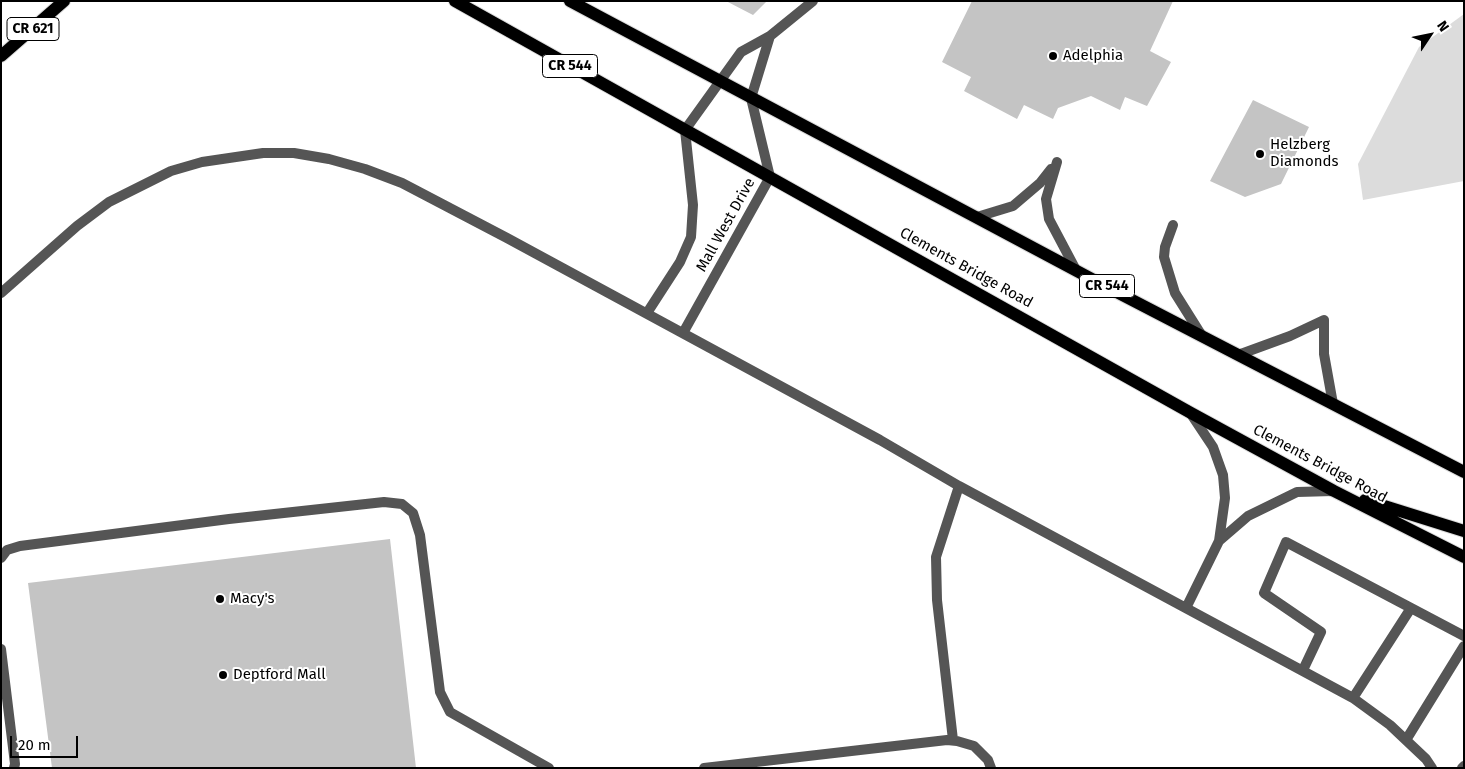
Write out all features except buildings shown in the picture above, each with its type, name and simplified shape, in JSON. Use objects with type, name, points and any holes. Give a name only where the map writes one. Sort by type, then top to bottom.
[{"type":"main road","name":"CR 621","points":[[1,56],[64,1]]},
{"type":"main road","name":"Clements Bridge Road","points":[[455,1],[1191,413],[1334,491],[1464,557]]},
{"type":"main road","name":"CR 544","points":[[576,3],[1076,270],[1464,472]]},
{"type":"main road","points":[[1334,491],[1464,531]]},
{"type":"lane","points":[[685,130],[741,52],[770,36],[813,1]]},
{"type":"lane","points":[[751,98],[770,36]]},
{"type":"lane","name":"Mall West Drive","points":[[683,333],[770,177],[751,98]]},
{"type":"lane","name":"Mall West Drive","points":[[647,313],[680,262],[691,238],[693,205],[685,130]]},
{"type":"lane","points":[[1,293],[77,226],[109,202],[171,171],[202,162],[262,153],[294,153],[328,159],[365,169],[402,183],[647,313],[880,440],[959,486],[1353,698],[1390,725],[1426,759],[1432,768]]},
{"type":"lane","points":[[977,217],[1013,206],[1040,183],[1057,162],[1046,199],[1049,219],[1076,270]]},
{"type":"lane","points":[[1173,224],[1165,246],[1164,257],[1175,293],[1202,336]]},
{"type":"lane","points":[[1238,355],[1290,336],[1324,320],[1324,354],[1333,404]]},
{"type":"lane","points":[[1186,608],[1219,541],[1225,498],[1223,474],[1213,447],[1191,413]]},
{"type":"lane","points":[[954,740],[937,600],[936,557],[959,486]]},
{"type":"lane","points":[[1219,541],[1248,516],[1297,492],[1334,491]]},
{"type":"lane","points":[[1,558],[8,550],[20,546],[229,519],[376,503],[402,504],[413,514],[420,536],[440,692],[450,712],[549,768]]},
{"type":"lane","points":[[1302,670],[1321,632],[1264,593],[1286,542],[1464,636]]},
{"type":"lane","points":[[1353,698],[1411,608]]},
{"type":"lane","points":[[1406,740],[1464,646]]},
{"type":"lane","points":[[1,649],[14,768]]},
{"type":"lane","points":[[704,768],[947,740],[954,740],[974,746],[988,760],[991,768]]},
{"type":"shaded area","points":[[1464,14],[1464,181],[1363,200],[1358,164],[1419,47]]},
{"type":"place","name":"Adelphia","points":[[1053,56]]},
{"type":"place","name":"Helzberg Diamonds","points":[[1260,154]]},
{"type":"place","name":"Macy's","points":[[220,599]]},
{"type":"place","name":"Deptford Mall","points":[[223,675]]}]
